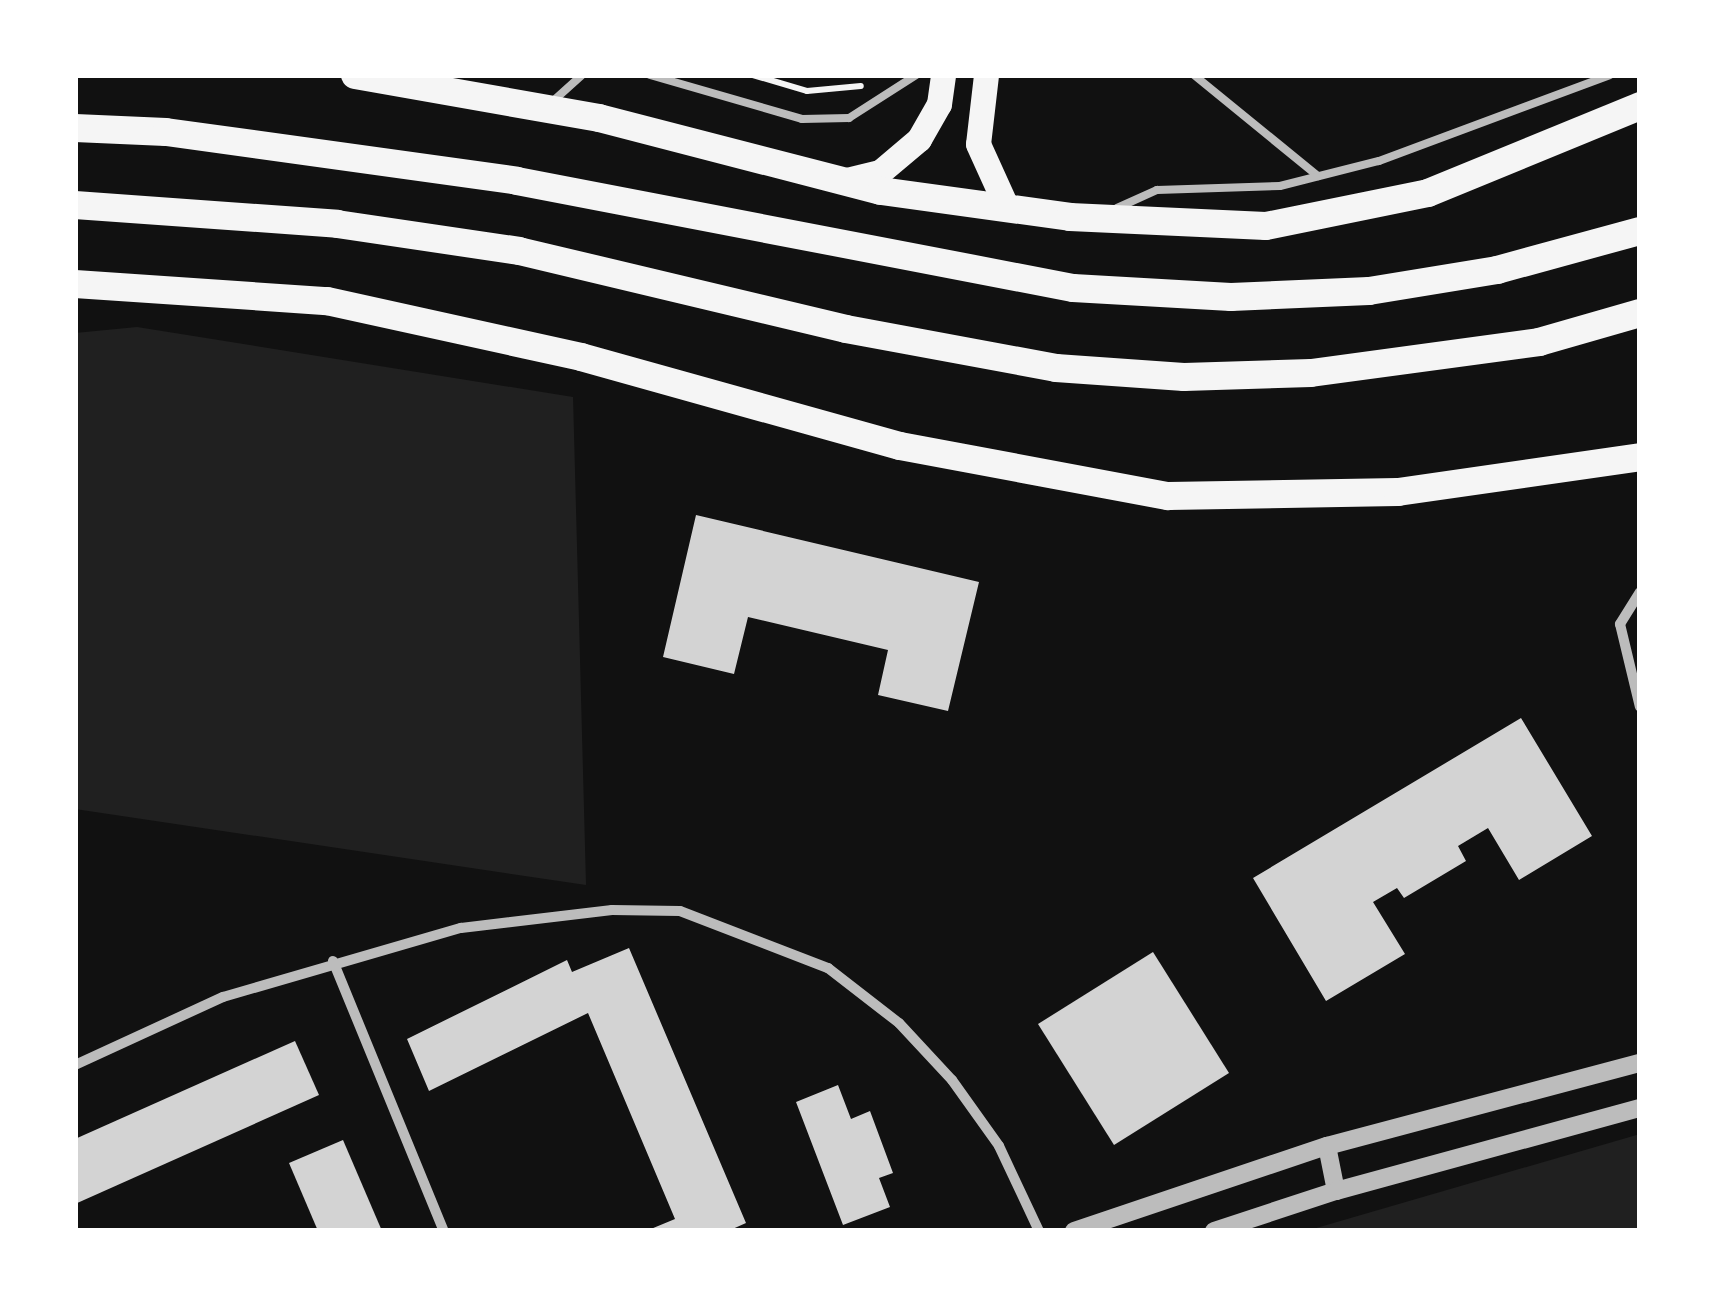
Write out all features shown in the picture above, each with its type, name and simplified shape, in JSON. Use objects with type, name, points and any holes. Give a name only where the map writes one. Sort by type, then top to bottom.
[{"type":"highway","points":[[355,75],[545,108],[843,181],[1094,218],[1266,226],[1428,194],[1589,131],[1640,106]]},
{"type":"highway","points":[[1589,131],[1640,118]]},
{"type":"highway","points":[[75,128],[166,132],[517,180],[1074,288],[1230,297],[1368,290],[1478,273],[1640,232]]},
{"type":"highway","points":[[75,204],[337,224],[520,251],[865,333],[1056,368],[1184,377],[1311,373],[1520,344],[1640,313]]},
{"type":"highway","points":[[75,284],[327,300],[580,357],[900,446],[1168,496],[1398,492],[1640,457]]},
{"type":"main road","points":[[843,181],[880,172],[919,139],[939,104],[943,75]]},
{"type":"main road","points":[[986,75],[978,144],[1007,208]]},
{"type":"street","points":[[1640,592],[1620,624],[1640,707]]},
{"type":"street","points":[[75,1065],[223,997],[333,961],[462,928],[612,910],[680,911],[741,929],[828,968],[898,1023],[952,1080],[999,1146],[1038,1231]]},
{"type":"street","points":[[333,961],[444,1231]]},
{"type":"street","points":[[1074,1231],[1327,1146],[1640,1063]]},
{"type":"street","points":[[1214,1231],[1336,1190],[1640,1108]]},
{"type":"street","points":[[1327,1146],[1336,1190]]},
{"type":"lane","points":[[545,108],[582,75]]},
{"type":"lane","points":[[650,75],[802,118],[849,118],[916,75]]},
{"type":"lane","points":[[1194,75],[1318,176]]},
{"type":"lane","points":[[1094,218],[1158,190],[1280,186],[1379,161],[1610,75]]},
{"type":"path","points":[[753,75],[807,91],[869,81]]},
{"type":"shaded area","points":[[137,327],[573,397],[586,885],[75,809],[75,333]]},
{"type":"shaded area","points":[[1640,1134],[1640,1231],[1306,1231]]},
{"type":"building","points":[[696,515],[979,582],[948,711],[878,695],[888,650],[748,617],[734,674],[663,657]]},
{"type":"building","points":[[1521,718],[1592,836],[1519,880],[1488,828],[1458,846],[1466,861],[1404,898],[1397,888],[1373,902],[1405,954],[1326,1001],[1253,878]]},
{"type":"building","points":[[629,948],[746,1223],[728,1231],[646,1231],[675,1219],[588,1013],[429,1091],[407,1039],[567,960],[572,972]]},
{"type":"building","points":[[1153,952],[1229,1073],[1114,1145],[1038,1024]]},
{"type":"building","points":[[295,1041],[319,1095],[75,1204],[75,1139]]},
{"type":"building","points":[[838,1085],[851,1119],[870,1111],[893,1173],[879,1178],[890,1207],[843,1225],[796,1102]]},
{"type":"building","points":[[343,1140],[382,1231],[318,1231],[289,1163]]}]
